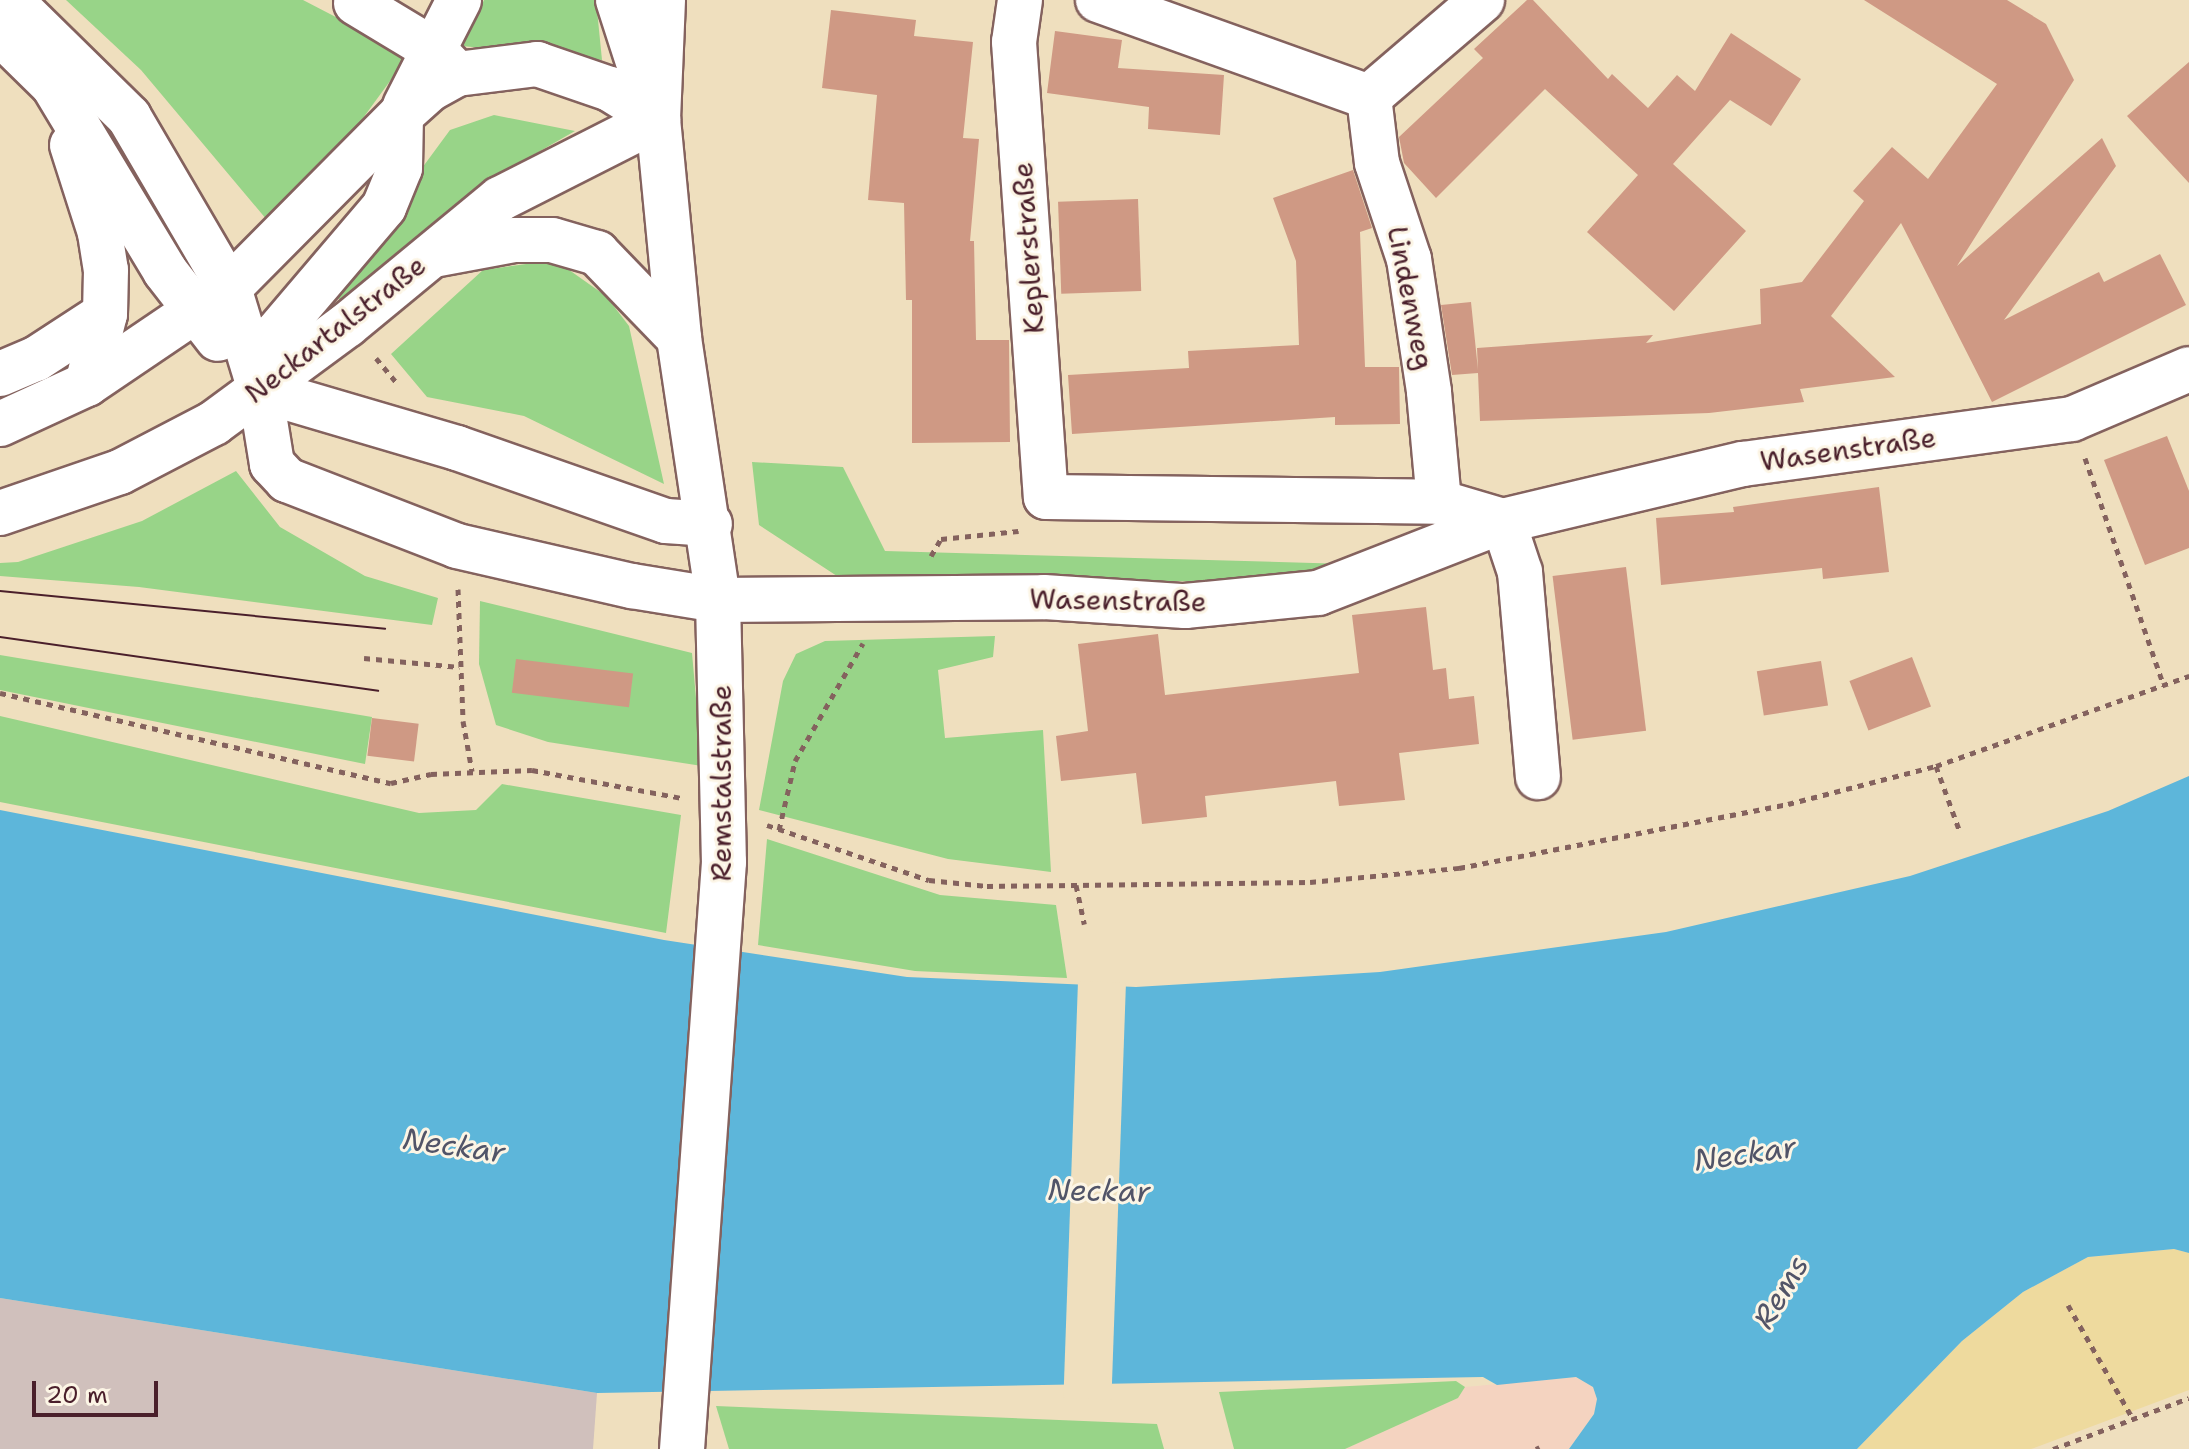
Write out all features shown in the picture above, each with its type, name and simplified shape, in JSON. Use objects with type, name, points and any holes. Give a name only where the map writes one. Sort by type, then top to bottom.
[{"type":"street","points":[[10,0],[129,117],[212,300],[260,390],[457,448],[666,521],[710,524]]},
{"type":"street","points":[[0,424],[87,384],[212,300],[430,89],[446,62],[459,0]]},
{"type":"street","name":"Remstalstraße","points":[[618,0],[658,119]]},
{"type":"street","name":"Remstalstraße","points":[[663,0],[658,119],[679,338],[710,524],[718,600],[724,862],[682,1449]]},
{"type":"street","name":"Keplerstraße","points":[[1020,0],[1014,42],[1046,497]]},
{"type":"street","points":[[1098,0],[1369,97],[1482,0]]},
{"type":"street","points":[[358,1],[446,62],[552,67],[610,89],[658,119]]},
{"type":"street","points":[[0,33],[53,85],[159,262],[212,300]]},
{"type":"street","points":[[53,85],[100,233],[105,314],[87,384]]},
{"type":"street","name":"Lindenweg","points":[[1369,97],[1377,163],[1409,259],[1429,392],[1439,502]]},
{"type":"street","points":[[260,390],[276,334],[384,207],[400,168],[401,115]]},
{"type":"street","name":"Neckartalstraße","points":[[0,513],[120,472],[214,423],[500,199],[658,119]]},
{"type":"street","points":[[426,256],[514,240],[552,240],[597,253],[679,338]]},
{"type":"street","points":[[0,374],[36,359],[105,314]]},
{"type":"street","name":"Wasenstraße","points":[[260,390],[272,464],[287,480],[457,546],[632,586],[718,600],[1044,597],[1185,606],[1318,593],[1503,521],[1743,464],[2072,419],[2189,369]]},
{"type":"street","name":"Wasenstraße","points":[[1046,497],[1439,502],[1503,521]]},
{"type":"street","points":[[1503,521],[1520,572],[1538,777]]},
{"type":"path","points":[[2072,419],[2164,686]]},
{"type":"path","points":[[929,558],[941,539],[1043,530],[1046,497]]},
{"type":"path","points":[[457,546],[460,667],[472,771]]},
{"type":"path","points":[[779,830],[795,761],[870,632]]},
{"type":"path","points":[[364,658],[460,667]]},
{"type":"path","points":[[766,825],[929,880],[987,886],[1310,882],[1459,868],[1788,804],[1936,766],[2189,676]]},
{"type":"path","points":[[0,693],[391,783],[472,771],[532,770],[691,799]]},
{"type":"path","points":[[1936,766],[1960,832]]},
{"type":"path","points":[[1076,885],[1084,924]]},
{"type":"path","points":[[2068,1305],[2133,1419]]},
{"type":"path","points":[[2053,1449],[2189,1398]]},
{"type":"shaded area","points":[[0,1298],[597,1393],[593,1449],[0,1449]]},
{"type":"shaded area","points":[[1576,1377],[1593,1387],[1597,1399],[1594,1414],[1569,1449],[1345,1449],[1458,1398],[1465,1387]]},
{"type":"green space","points":[[66,0],[303,0],[409,55],[320,177],[272,226],[141,70]]},
{"type":"green space","points":[[484,0],[596,0],[602,60],[462,46]]},
{"type":"green space","points":[[494,115],[575,131],[483,184],[342,301],[330,293],[450,130]]},
{"type":"green space","points":[[555,260],[606,296],[629,326],[664,484],[524,416],[427,397],[391,354],[483,270]]},
{"type":"green space","points":[[752,462],[843,467],[885,551],[1348,564],[1266,582],[840,578],[759,525]]},
{"type":"green space","points":[[236,471],[280,527],[365,576],[438,598],[432,625],[139,587],[0,576],[0,563],[18,562],[142,521]]},
{"type":"green space","points":[[480,601],[692,653],[702,766],[548,742],[496,725],[479,664]]},
{"type":"green space","points":[[995,636],[993,657],[938,670],[945,738],[1043,730],[1051,872],[948,859],[759,810],[783,681],[796,654],[825,641]]},
{"type":"green space","points":[[0,655],[372,717],[365,764],[0,690]]},
{"type":"green space","points":[[0,716],[419,813],[476,810],[502,784],[681,815],[666,933],[0,802]]},
{"type":"green space","points":[[767,839],[940,895],[1056,905],[1067,978],[915,971],[758,945]]},
{"type":"green space","points":[[1456,1381],[1465,1387],[1458,1398],[1345,1449],[1234,1449],[1219,1392]]},
{"type":"green space","points":[[716,1406],[1157,1424],[1164,1449],[729,1449]]},
{"type":"sand","points":[[2174,1249],[2189,1253],[2189,1390],[2031,1449],[1857,1449],[1962,1341],[2023,1292],[2088,1257]]},
{"type":"water","points":[[2189,776],[2189,1253],[2174,1249],[2088,1257],[2023,1292],[1962,1341],[1857,1449],[1569,1449],[1594,1414],[1597,1399],[1593,1387],[1576,1377],[1497,1385],[1483,1377],[597,1393],[0,1298],[0,810],[664,940],[907,977],[1136,987],[1380,972],[1666,932],[1910,876],[2108,811]]},
{"type":"pier","points":[[1078,981],[1126,983],[1111,1399],[1063,1398]]},
{"type":"building","points":[[1527,0],[1533,0],[1608,79],[1612,74],[1648,108],[1677,75],[1695,91],[1731,33],[1801,79],[1771,126],[1730,100],[1673,164],[1746,231],[1674,311],[1587,232],[1638,175],[1545,89],[1436,198],[1404,163],[1399,137],[1483,58],[1474,49]]},
{"type":"building","points":[[1864,0],[2007,0],[2046,24],[2074,80],[1957,266],[2102,138],[2116,166],[2004,320],[2099,272],[2104,282],[2160,254],[2186,305],[1992,402],[1901,223],[1831,316],[1895,377],[1800,389],[1804,402],[1709,413],[1480,421],[1478,373],[1452,375],[1441,305],[1471,302],[1478,370],[1477,348],[1653,335],[1646,343],[1761,324],[1760,289],[1802,282],[1864,201],[1853,191],[1892,147],[1928,179],[1997,84]]},
{"type":"building","points":[[831,10],[916,20],[914,36],[973,42],[963,138],[979,139],[970,241],[974,241],[976,340],[1009,340],[1010,442],[912,443],[912,300],[906,300],[904,203],[868,200],[877,95],[822,88]]},
{"type":"building","points":[[1055,31],[1122,40],[1118,68],[1224,75],[1220,135],[1148,129],[1149,107],[1047,93]]},
{"type":"building","points":[[2189,62],[2189,183],[2127,116]]},
{"type":"building","points":[[1353,170],[1372,228],[1360,232],[1365,367],[1399,367],[1400,424],[1335,425],[1335,417],[1072,434],[1068,375],[1189,368],[1188,351],[1299,345],[1296,261],[1273,198]]},
{"type":"building","points":[[1138,199],[1141,291],[1061,294],[1058,202]]},
{"type":"building","points":[[2167,436],[2189,491],[2189,548],[2145,565],[2104,460]]},
{"type":"building","points":[[1879,487],[1889,572],[1823,579],[1822,568],[1661,585],[1656,518],[1734,512],[1733,507]]},
{"type":"building","points":[[1626,567],[1646,731],[1573,740],[1553,576]]},
{"type":"building","points":[[1426,607],[1433,670],[1446,668],[1449,699],[1474,696],[1479,744],[1399,753],[1405,800],[1339,806],[1336,781],[1205,796],[1207,817],[1142,824],[1136,773],[1061,781],[1056,736],[1088,731],[1078,644],[1158,634],[1165,695],[1359,673],[1352,615]]},
{"type":"building","points":[[1912,657],[1931,706],[1868,730],[1849,681]]},
{"type":"building","points":[[516,659],[633,673],[629,707],[512,693]]},
{"type":"building","points":[[1821,661],[1828,705],[1764,716],[1757,671]]},
{"type":"building","points":[[372,718],[419,724],[414,761],[367,756]]},
{"type":"tram line","points":[[0,591],[385,629]]},
{"type":"tram line","points":[[0,637],[378,691]]},
{"type":"water label","name":"Neckar","points":[[454,1146]]},
{"type":"water label","name":"Neckar","points":[[1745,1154]]},
{"type":"water label","name":"Neckar","points":[[1099,1191]]},
{"type":"water label","name":"Rems","points":[[1781,1292]]}]
